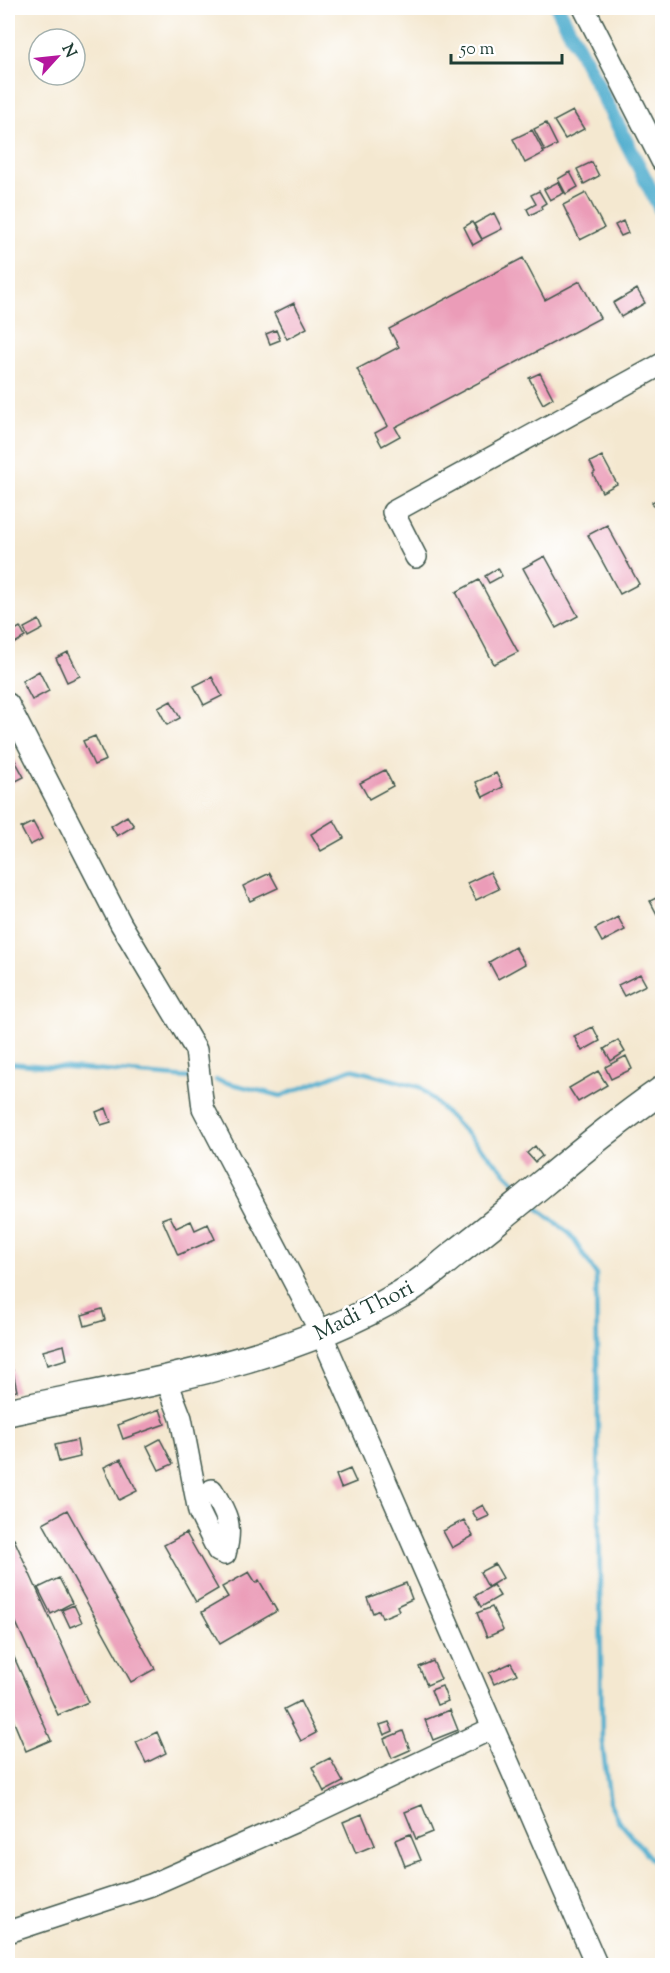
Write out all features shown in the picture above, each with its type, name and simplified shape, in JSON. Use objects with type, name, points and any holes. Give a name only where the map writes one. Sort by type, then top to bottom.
[{"type":"main road","name":"Madi Thori","points":[[8,1412],[201,1372],[321,1333],[402,1294],[511,1212],[611,1125],[663,1090]]},
{"type":"street","points":[[584,8],[663,161]]},
{"type":"street","points":[[416,557],[393,512],[663,364]]},
{"type":"street","points":[[8,704],[122,924],[196,1050],[203,1108],[321,1333],[597,1965]]},
{"type":"street","points":[[166,1379],[181,1418],[199,1512],[218,1551],[225,1554],[231,1534],[224,1509],[212,1490]]},
{"type":"street","points":[[8,1932],[152,1885],[294,1822],[493,1728]]},
{"type":"building","points":[[573,111],[584,129],[565,139],[554,121]]},
{"type":"building","points":[[546,123],[557,145],[545,151],[534,129]]},
{"type":"building","points":[[532,130],[544,153],[525,163],[513,139]]},
{"type":"building","points":[[592,162],[599,176],[584,184],[577,169]]},
{"type":"building","points":[[570,172],[578,187],[566,194],[558,179]]},
{"type":"building","points":[[558,182],[564,193],[550,200],[544,189]]},
{"type":"building","points":[[539,191],[546,203],[541,206],[542,209],[530,215],[527,209],[536,204],[531,195]]},
{"type":"building","points":[[586,193],[604,228],[580,240],[563,205]]},
{"type":"building","points":[[494,213],[502,229],[482,239],[474,224]]},
{"type":"building","points":[[623,221],[628,233],[621,236],[615,225]]},
{"type":"building","points":[[472,222],[482,240],[473,245],[464,227]]},
{"type":"building","points":[[523,258],[545,300],[580,281],[600,318],[395,427],[400,436],[382,446],[375,433],[388,426],[357,369],[399,347],[389,329]]},
{"type":"building","points":[[637,289],[645,303],[621,317],[613,303]]},
{"type":"building","points":[[294,303],[307,328],[287,339],[274,313]]},
{"type":"building","points":[[276,330],[280,340],[270,344],[266,334]]},
{"type":"building","points":[[540,373],[553,398],[543,404],[529,378]]},
{"type":"building","points":[[602,456],[617,484],[602,492],[590,462]]},
{"type":"building","points":[[662,497],[662,521],[652,502]]},
{"type":"building","points":[[607,525],[639,584],[620,594],[588,535]]},
{"type":"building","points":[[545,556],[578,616],[556,628],[523,568]]},
{"type":"building","points":[[498,568],[502,576],[489,583],[485,576]]},
{"type":"building","points":[[479,580],[518,652],[494,664],[456,592]]},
{"type":"building","points":[[39,620],[43,629],[28,637],[24,628]]},
{"type":"building","points":[[20,627],[25,637],[8,647],[8,634]]},
{"type":"building","points":[[68,652],[80,676],[67,682],[56,658]]},
{"type":"building","points":[[39,671],[49,691],[32,700],[22,681]]},
{"type":"building","points":[[212,677],[222,696],[204,705],[194,686]]},
{"type":"building","points":[[171,701],[180,718],[167,725],[158,708]]},
{"type":"building","points":[[95,736],[106,760],[94,765],[83,741]]},
{"type":"building","points":[[11,753],[24,777],[12,783],[8,775],[8,755]]},
{"type":"building","points":[[385,770],[393,786],[369,799],[360,783]]},
{"type":"building","points":[[496,773],[503,787],[483,797],[476,782]]},
{"type":"building","points":[[127,816],[134,826],[117,836],[111,826]]},
{"type":"building","points":[[334,820],[344,838],[321,851],[311,834]]},
{"type":"building","points":[[33,822],[42,839],[30,845],[21,828]]},
{"type":"building","points":[[490,872],[499,889],[476,900],[467,883]]},
{"type":"building","points":[[270,873],[278,888],[250,901],[243,886]]},
{"type":"building","points":[[662,895],[662,914],[658,916],[650,901]]},
{"type":"building","points":[[618,917],[625,930],[602,942],[595,929]]},
{"type":"building","points":[[515,947],[525,964],[498,979],[489,962]]},
{"type":"building","points":[[640,974],[646,985],[624,996],[618,985]]},
{"type":"building","points":[[593,1027],[600,1041],[582,1051],[574,1036]]},
{"type":"building","points":[[618,1040],[625,1052],[611,1061],[604,1049]]},
{"type":"building","points":[[626,1056],[632,1069],[611,1079],[605,1067]]},
{"type":"building","points":[[598,1071],[607,1085],[578,1102],[569,1088]]},
{"type":"building","points":[[106,1108],[111,1122],[101,1125],[96,1112]]},
{"type":"building","points":[[535,1146],[542,1156],[535,1162],[527,1153]]},
{"type":"building","points":[[170,1216],[176,1228],[191,1221],[195,1230],[208,1224],[215,1239],[178,1255],[162,1219]]},
{"type":"building","points":[[102,1309],[105,1320],[85,1326],[82,1315]]},
{"type":"building","points":[[64,1345],[67,1359],[47,1365],[43,1351]]},
{"type":"building","points":[[11,1363],[17,1391],[8,1393],[8,1364]]},
{"type":"building","points":[[160,1409],[165,1424],[123,1439],[118,1425]]},
{"type":"building","points":[[160,1439],[173,1464],[159,1470],[147,1446]]},
{"type":"building","points":[[77,1440],[80,1457],[59,1462],[55,1445]]},
{"type":"building","points":[[121,1459],[137,1491],[119,1500],[104,1467]]},
{"type":"building","points":[[350,1469],[356,1482],[341,1488],[336,1475]]},
{"type":"building","points":[[483,1505],[489,1516],[478,1521],[472,1511]]},
{"type":"building","points":[[67,1510],[155,1669],[131,1682],[43,1523]]},
{"type":"building","points":[[464,1520],[473,1536],[452,1548],[443,1531]]},
{"type":"building","points":[[186,1533],[218,1589],[196,1602],[164,1545]]},
{"type":"building","points":[[14,1539],[88,1702],[58,1715],[8,1605],[8,1542]]},
{"type":"building","points":[[495,1564],[503,1578],[488,1587],[480,1572]]},
{"type":"building","points":[[249,1572],[256,1583],[259,1580],[277,1611],[220,1644],[202,1612],[228,1597],[222,1587]]},
{"type":"building","points":[[59,1578],[72,1603],[51,1614],[38,1588]]},
{"type":"building","points":[[406,1583],[412,1599],[397,1606],[399,1611],[382,1618],[379,1610],[373,1613],[367,1598]]},
{"type":"building","points":[[493,1585],[500,1596],[481,1607],[475,1596]]},
{"type":"building","points":[[74,1605],[82,1622],[70,1627],[62,1610]]},
{"type":"building","points":[[492,1607],[503,1630],[487,1637],[477,1613]]},
{"type":"building","points":[[8,1646],[51,1740],[26,1751],[8,1708]]},
{"type":"building","points":[[433,1661],[441,1679],[427,1685],[419,1667]]},
{"type":"building","points":[[511,1663],[517,1674],[494,1684],[489,1673]]},
{"type":"building","points":[[442,1686],[448,1701],[437,1705],[431,1690]]},
{"type":"building","points":[[300,1701],[316,1733],[301,1741],[284,1709]]},
{"type":"building","points":[[450,1710],[458,1730],[433,1740],[425,1720]]},
{"type":"building","points":[[389,1722],[393,1731],[384,1735],[380,1725]]},
{"type":"building","points":[[403,1731],[410,1750],[392,1758],[384,1739]]},
{"type":"building","points":[[157,1732],[166,1753],[146,1763],[136,1742]]},
{"type":"building","points":[[330,1758],[343,1782],[324,1792],[312,1767]]},
{"type":"building","points":[[422,1805],[433,1832],[416,1839],[405,1812]]},
{"type":"building","points":[[362,1814],[375,1845],[356,1853],[343,1822]]},
{"type":"building","points":[[410,1834],[421,1860],[405,1866],[395,1840]]},
{"type":"waterway","points":[[558,8],[662,212]]},
{"type":"waterway","points":[[8,1063],[190,1078]]},
{"type":"waterway","points":[[216,1080],[281,1096],[351,1069],[420,1087],[517,1184]]},
{"type":"waterway","points":[[535,1206],[570,1234],[596,1274],[602,1742],[610,1803],[618,1820],[662,1872]]}]
